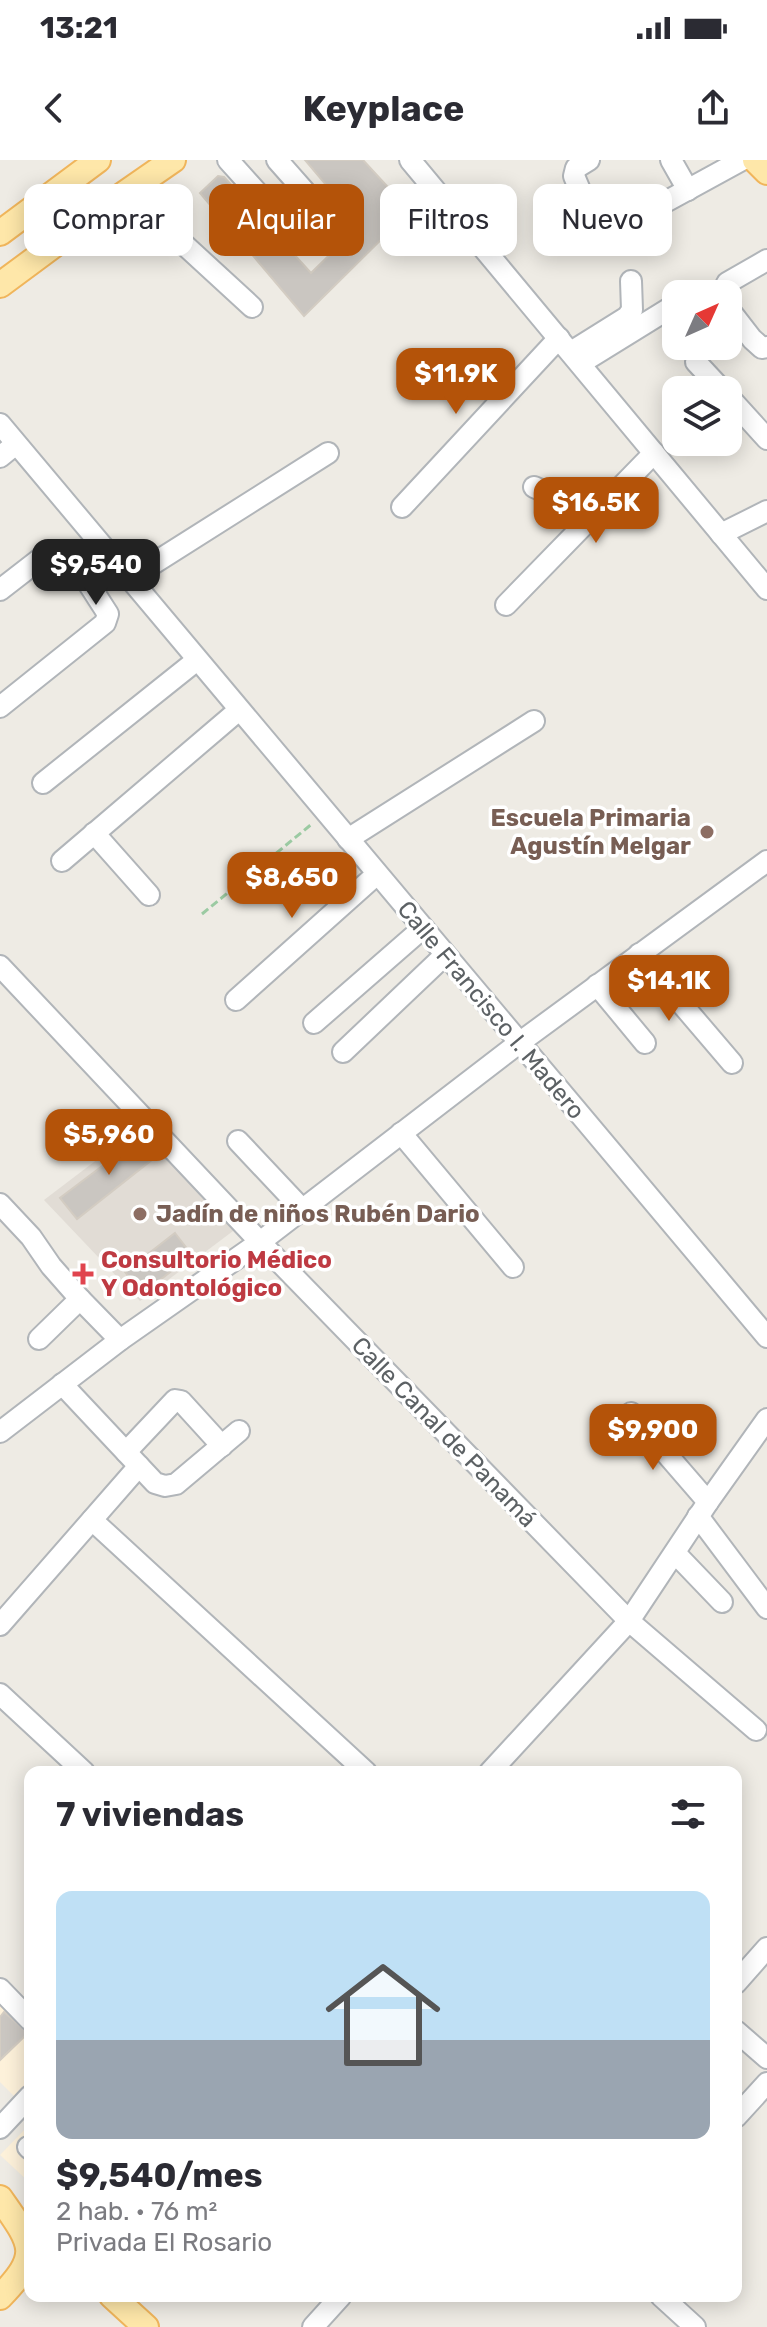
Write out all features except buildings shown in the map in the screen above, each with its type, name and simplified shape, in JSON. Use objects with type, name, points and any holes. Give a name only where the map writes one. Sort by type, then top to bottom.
[{"type":"main road","points":[[0,233],[98,160]]},
{"type":"main road","points":[[138,184],[173,160]]},
{"type":"main road","points":[[755,160],[767,172]]},
{"type":"main road","points":[[0,285],[40,256]]},
{"type":"main road","points":[[0,2197],[24,2217]]},
{"type":"main road","points":[[0,2197],[24,2236]]},
{"type":"main road","points":[[0,2297],[20,2277],[24,2268]]},
{"type":"main road","points":[[119,2302],[146,2327]]},
{"type":"street","points":[[228,160],[291,230],[298,236],[316,238],[325,227],[322,211],[277,160]]},
{"type":"street","points":[[410,160],[767,589]]},
{"type":"street","points":[[589,160],[576,168],[574,176],[598,233],[603,236],[742,160]]},
{"type":"street","points":[[671,160],[688,190]]},
{"type":"street","points":[[193,253],[252,307]]},
{"type":"street","points":[[732,280],[767,260]]},
{"type":"street","points":[[402,507],[570,351],[627,317],[632,310],[631,281]]},
{"type":"street","points":[[570,351],[662,311]]},
{"type":"street","points":[[742,326],[762,348],[767,347]]},
{"type":"street","points":[[696,362],[709,376]]},
{"type":"street","points":[[742,411],[767,439]]},
{"type":"street","name":"Calle Francisco I. Madero","points":[[0,424],[8,450],[113,559],[519,1043],[763,1323]]},
{"type":"street","points":[[129,579],[328,453]]},
{"type":"street","points":[[506,605],[654,453]]},
{"type":"street","points":[[534,487],[595,514]]},
{"type":"street","points":[[721,534],[767,511]]},
{"type":"street","points":[[0,590],[49,552],[58,554],[86,577],[108,619],[0,707]]},
{"type":"street","points":[[86,577],[113,559]]},
{"type":"street","points":[[43,783],[197,660]]},
{"type":"street","points":[[62,861],[239,710]]},
{"type":"street","points":[[348,839],[534,721]]},
{"type":"street","points":[[94,833],[149,895]]},
{"type":"street","points":[[0,1432],[120,1340],[260,1242],[639,954],[764,869]]},
{"type":"street","points":[[236,1000],[377,874]]},
{"type":"street","points":[[314,1023],[423,928]]},
{"type":"street","points":[[639,954],[732,1063]]},
{"type":"street","points":[[343,1052],[445,955]]},
{"type":"street","name":"Calle Canal de Panamá","points":[[0,966],[260,1242],[629,1621],[756,1730]]},
{"type":"street","points":[[597,985],[645,1043]]},
{"type":"street","points":[[401,1133],[513,1267]]},
{"type":"street","points":[[238,1141],[302,1209]]},
{"type":"street","points":[[0,1204],[31,1237],[80,1299],[120,1340]]},
{"type":"street","points":[[39,1339],[80,1299]]},
{"type":"street","points":[[62,1384],[155,1483],[165,1486],[176,1484],[239,1431]]},
{"type":"street","points":[[0,1625],[92,1520],[175,1400],[181,1401],[222,1446]]},
{"type":"street","points":[[631,1413],[703,1509],[767,1608]]},
{"type":"street","points":[[496,1766],[629,1621],[703,1509],[763,1434]]},
{"type":"street","points":[[92,1520],[359,1766]]},
{"type":"street","points":[[675,1553],[722,1602]]},
{"type":"street","points":[[0,1694],[78,1766]]},
{"type":"street","points":[[742,1976],[767,1948]]},
{"type":"street","points":[[0,1990],[24,2014]]},
{"type":"street","points":[[742,2036],[767,2058]]},
{"type":"street","points":[[742,2110],[767,2083]]},
{"type":"street","points":[[1,2125],[24,2102]]},
{"type":"street","points":[[313,2327],[336,2302]]},
{"type":"street","points":[[668,2302],[695,2327]]},
{"type":"path","points":[[202,914],[248,873],[326,813]]},
{"type":"shaded area","name":"Jadín de niños Rubén Dario","points":[[140,1127],[237,1228],[140,1301],[44,1200]]},
{"type":"shaded area","points":[[0,1982],[24,2006],[24,2106],[0,2082]]},
{"type":"shaded area","points":[[24,2130],[24,2177],[0,2155]]},
{"type":"place","name":"Escuela Primaria Agustín Melgar","points":[[707,832]]},
{"type":"place","name":"Jadín de niños Rubén Dario","points":[[140,1214]]},
{"type":"place","name":"Consultorio Médico Y Odontológico","points":[[83,1274]]}]
